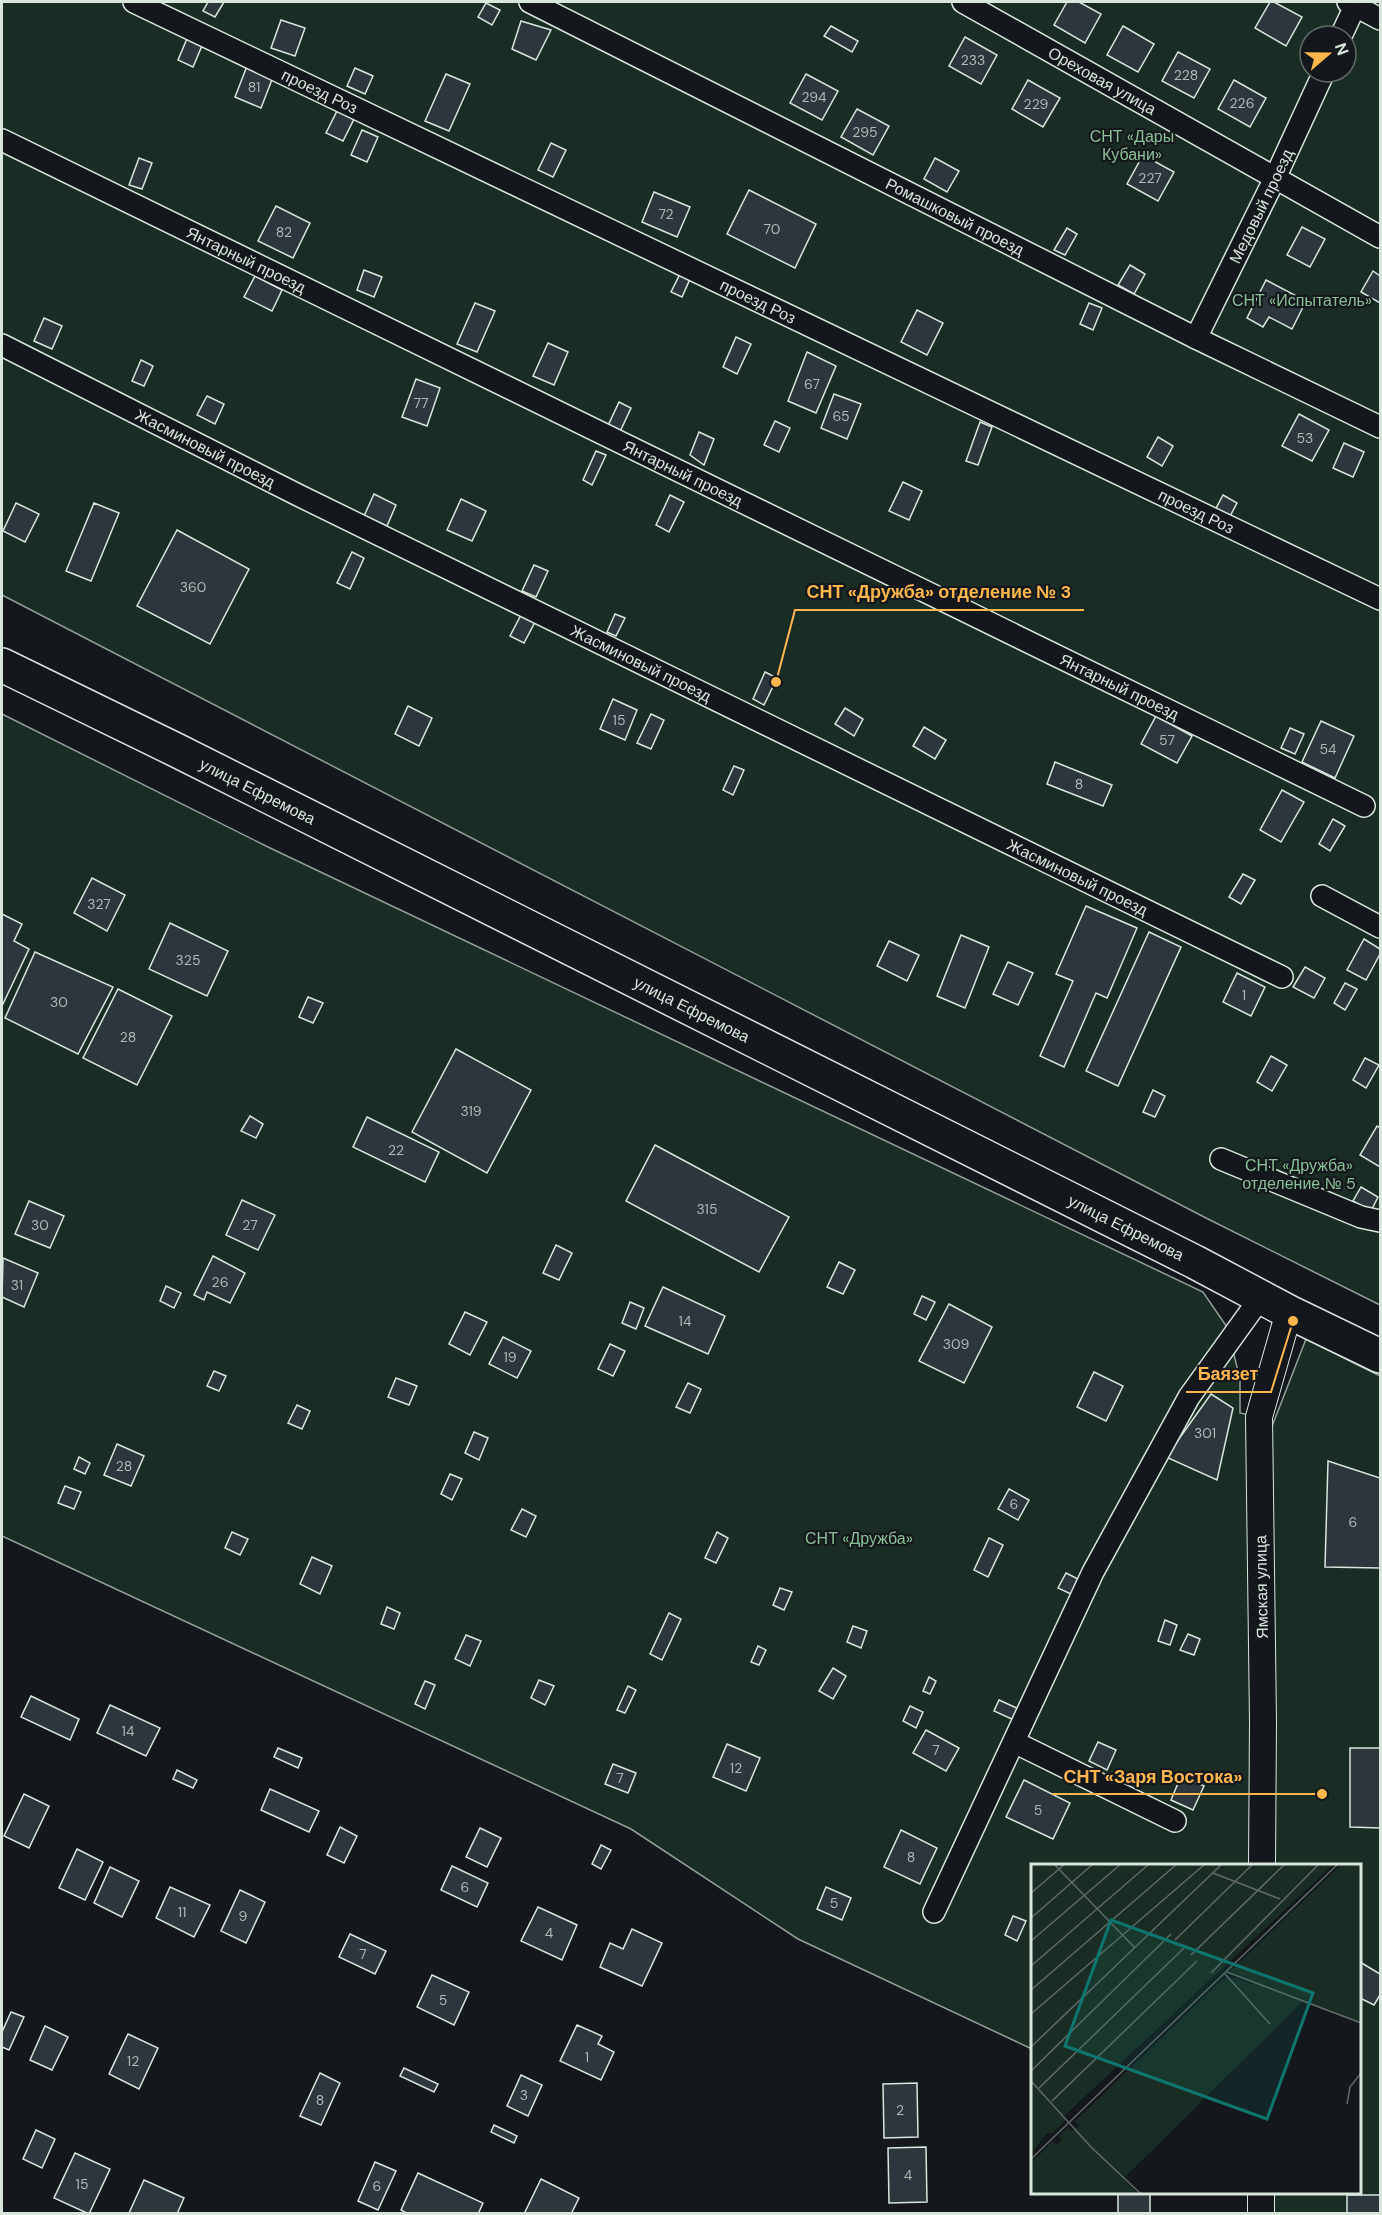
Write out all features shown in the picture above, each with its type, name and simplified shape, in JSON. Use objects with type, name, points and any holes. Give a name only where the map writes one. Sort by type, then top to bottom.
[{"type":"main road","name":"улица Ефремова","points":[[2,665],[1185,1256],[1380,1356]]},
{"type":"street","name":"проезд Роз","points":[[134,2],[1380,599]]},
{"type":"street","name":"Ромашковый проезд","points":[[530,2],[1196,338],[1380,427]]},
{"type":"street","name":"Ореховая улица","points":[[963,2],[1380,237]]},
{"type":"street","points":[[1345,24],[1353,3],[1380,19]]},
{"type":"street","name":"Медовый проезд","points":[[1196,338],[1318,84]]},
{"type":"street","name":"Янтарный проезд","points":[[2,140],[1364,806]]},
{"type":"street","name":"Жасминовый проезд","points":[[2,345],[287,490],[1282,977]]},
{"type":"street","points":[[1322,897],[1380,927]]},
{"type":"street","points":[[1221,1159],[1361,1217],[1380,1221]]},
{"type":"street","points":[[934,1912],[1093,1572],[1189,1397],[1275,1304]]},
{"type":"street","name":"Ямская улица","points":[[1262,1864],[1263,1722],[1258,1417],[1264,1391],[1275,1304]]},
{"type":"street","points":[[1014,1742],[1175,1821]]},
{"type":"street","points":[[1261,2194],[1261,2214]]},
{"type":"green space","points":[[2,2],[1380,2],[1380,1305],[1208,1219],[2,595]]},
{"type":"green space","name":"СНТ «Дружба»","points":[[2,714],[268,847],[1203,1292],[1227,1327],[1240,1379],[1240,1413],[1255,1416],[1255,1864],[1031,1864],[1031,2049],[798,1939],[631,1829],[2,1536]]},
{"type":"green space","points":[[1306,1339],[1380,1376],[1380,2213],[1261,2214],[1261,2194],[1361,2194],[1361,1864],[1262,1864],[1271,1429]]},
{"type":"building","points":[[208,2],[224,2],[215,17],[203,11]]},
{"type":"building","points":[[1067,2],[1079,2],[1101,14],[1085,43],[1054,25]]},
{"type":"building","points":[[1270,2],[1302,17],[1286,46],[1255,28]]},
{"type":"building","points":[[486,3],[500,10],[492,25],[478,17]]},
{"type":"building","points":[[281,20],[305,28],[295,56],[271,48]]},
{"type":"building","points":[[521,21],[551,30],[536,60],[512,49]]},
{"type":"building","points":[[831,26],[858,41],[852,52],[824,36]]},
{"type":"building","points":[[1123,26],[1154,44],[1138,72],[1107,55]]},
{"type":"building","points":[[189,34],[204,41],[193,67],[178,60]]},
{"type":"building","points":[[965,37],[997,55],[981,84],[949,66]]},
{"type":"building","points":[[1178,52],[1210,69],[1194,98],[1162,81]]},
{"type":"building","points":[[247,66],[273,77],[261,108],[235,97]]},
{"type":"building","points":[[355,68],[373,76],[365,94],[347,86]]},
{"type":"building","points":[[446,74],[470,84],[449,131],[425,121]]},
{"type":"building","points":[[806,74],[838,91],[822,120],[790,103]]},
{"type":"building","points":[[1028,80],[1060,98],[1043,127],[1012,109]]},
{"type":"building","points":[[1234,80],[1266,98],[1250,127],[1218,109]]},
{"type":"building","points":[[338,109],[355,117],[343,141],[326,133]]},
{"type":"building","points":[[857,109],[889,126],[873,155],[841,137]]},
{"type":"building","points":[[362,130],[378,137],[367,162],[351,155]]},
{"type":"building","points":[[551,143],[566,150],[553,177],[538,170]]},
{"type":"building","points":[[1143,155],[1174,172],[1158,201],[1127,184]]},
{"type":"building","points":[[139,158],[152,163],[142,189],[129,185]]},
{"type":"building","points":[[935,158],[959,171],[947,192],[924,179]]},
{"type":"building","points":[[749,190],[816,224],[795,268],[727,234]]},
{"type":"building","points":[[654,192],[690,207],[677,237],[642,222]]},
{"type":"building","points":[[276,206],[310,223],[293,258],[258,241]]},
{"type":"building","points":[[1302,227],[1325,239],[1310,267],[1287,255]]},
{"type":"building","points":[[1067,228],[1077,234],[1065,255],[1054,250]]},
{"type":"building","points":[[1130,265],[1145,274],[1134,294],[1118,285]]},
{"type":"building","points":[[364,270],[382,277],[374,297],[357,290]]},
{"type":"building","points":[[1373,271],[1380,276],[1380,303],[1361,292]]},
{"type":"building","points":[[680,274],[690,279],[682,297],[671,292]]},
{"type":"building","points":[[255,276],[282,290],[272,311],[244,297]]},
{"type":"building","points":[[1266,280],[1306,301],[1292,329],[1269,317],[1263,327],[1247,318]]},
{"type":"building","points":[[475,303],[495,311],[477,352],[457,344]]},
{"type":"building","points":[[1089,303],[1102,308],[1093,330],[1080,324]]},
{"type":"building","points":[[917,310],[943,323],[927,355],[901,342]]},
{"type":"building","points":[[44,318],[62,326],[52,349],[34,341]]},
{"type":"building","points":[[736,337],[751,344],[737,374],[723,367]]},
{"type":"building","points":[[548,343],[568,352],[554,385],[533,376]]},
{"type":"building","points":[[807,352],[836,366],[816,413],[788,401]]},
{"type":"building","points":[[141,360],[153,366],[144,386],[132,381]]},
{"type":"building","points":[[416,379],[440,388],[427,426],[402,417]]},
{"type":"building","points":[[834,394],[861,404],[847,439],[821,428]]},
{"type":"building","points":[[207,396],[224,404],[215,424],[197,415]]},
{"type":"building","points":[[619,402],[631,408],[618,436],[606,430]]},
{"type":"building","points":[[1299,414],[1329,430],[1312,461],[1282,446]]},
{"type":"building","points":[[775,421],[790,428],[779,452],[764,445]]},
{"type":"building","points":[[980,422],[992,427],[978,465],[966,461]]},
{"type":"building","points":[[699,432],[714,439],[704,465],[690,455]]},
{"type":"building","points":[[1158,437],[1173,446],[1162,466],[1147,457]]},
{"type":"building","points":[[1344,443],[1364,452],[1353,477],[1333,468]]},
{"type":"building","points":[[596,451],[606,455],[592,485],[583,480]]},
{"type":"building","points":[[903,482],[922,491],[909,520],[889,511]]},
{"type":"building","points":[[374,494],[396,505],[387,526],[364,516]]},
{"type":"building","points":[[670,495],[684,502],[669,532],[656,525]]},
{"type":"building","points":[[1223,495],[1237,503],[1227,522],[1213,514]]},
{"type":"building","points":[[461,499],[486,511],[472,541],[447,530]]},
{"type":"building","points":[[16,503],[39,514],[25,542],[3,531]]},
{"type":"building","points":[[94,503],[119,513],[91,581],[66,571]]},
{"type":"building","points":[[177,530],[249,569],[210,644],[137,606]]},
{"type":"building","points":[[352,552],[364,558],[350,589],[337,583]]},
{"type":"building","points":[[534,565],[548,571],[536,597],[522,591]]},
{"type":"building","points":[[615,614],[625,618],[616,636],[607,632]]},
{"type":"building","points":[[521,615],[535,622],[524,643],[510,636]]},
{"type":"building","points":[[765,672],[777,678],[764,705],[753,699]]},
{"type":"building","points":[[613,699],[637,710],[625,740],[600,729]]},
{"type":"building","points":[[408,706],[432,718],[419,746],[395,734]]},
{"type":"building","points":[[845,708],[863,719],[854,736],[835,724]]},
{"type":"building","points":[[651,714],[664,720],[651,749],[637,743]]},
{"type":"building","points":[[1156,716],[1192,736],[1177,763],[1141,744]]},
{"type":"building","points":[[1321,721],[1354,736],[1335,778],[1302,762]]},
{"type":"building","points":[[924,727],[946,740],[935,759],[913,746]]},
{"type":"building","points":[[1290,728],[1304,734],[1295,754],[1281,748]]},
{"type":"building","points":[[1055,762],[1112,785],[1103,806],[1047,784]]},
{"type":"building","points":[[734,766],[744,770],[733,795],[723,790]]},
{"type":"building","points":[[1282,790],[1304,802],[1281,842],[1260,830]]},
{"type":"building","points":[[1333,819],[1345,826],[1330,851],[1319,844]]},
{"type":"building","points":[[1243,874],[1255,880],[1241,904],[1229,897]]},
{"type":"building","points":[[92,878],[125,895],[107,931],[74,913]]},
{"type":"building","points":[[1086,906],[1137,928],[1107,998],[1096,993],[1064,1067],[1040,1056],[1073,981],[1056,974]]},
{"type":"building","points":[[2,914],[22,924],[14,941],[29,949],[2,1006]]},
{"type":"building","points":[[170,923],[228,951],[207,996],[149,969]]},
{"type":"building","points":[[1149,932],[1181,947],[1118,1086],[1086,1071]]},
{"type":"building","points":[[961,935],[989,947],[965,1008],[937,996]]},
{"type":"building","points":[[1364,939],[1380,949],[1380,954],[1366,980],[1347,970]]},
{"type":"building","points":[[889,941],[919,955],[907,981],[877,966]]},
{"type":"building","points":[[35,952],[113,987],[78,1054],[5,1018]]},
{"type":"building","points":[[1008,962],[1033,973],[1018,1005],[993,994]]},
{"type":"building","points":[[1305,967],[1325,978],[1314,998],[1293,987]]},
{"type":"building","points":[[1237,973],[1265,987],[1251,1016],[1223,1002]]},
{"type":"building","points":[[1345,983],[1357,989],[1345,1010],[1334,1003]]},
{"type":"building","points":[[118,989],[172,1016],[137,1085],[83,1058]]},
{"type":"building","points":[[308,997],[323,1003],[313,1023],[299,1017]]},
{"type":"building","points":[[456,1049],[531,1090],[487,1173],[412,1132]]},
{"type":"building","points":[[1271,1056],[1287,1065],[1272,1091],[1257,1082]]},
{"type":"building","points":[[1365,1058],[1379,1065],[1366,1088],[1353,1080]]},
{"type":"building","points":[[1153,1090],[1165,1096],[1155,1117],[1143,1112]]},
{"type":"building","points":[[250,1116],[263,1124],[256,1138],[241,1131]]},
{"type":"building","points":[[367,1117],[439,1152],[425,1182],[353,1147]]},
{"type":"building","points":[[1377,1126],[1380,1128],[1380,1167],[1360,1155]]},
{"type":"building","points":[[655,1145],[789,1217],[759,1272],[626,1201]]},
{"type":"building","points":[[1361,1187],[1378,1197],[1371,1211],[1353,1201]]},
{"type":"building","points":[[242,1200],[275,1215],[258,1250],[226,1235]]},
{"type":"building","points":[[29,1201],[64,1216],[50,1248],[15,1234]]},
{"type":"building","points":[[556,1245],[572,1253],[559,1280],[543,1273]]},
{"type":"building","points":[[213,1256],[245,1273],[230,1303],[207,1292],[204,1300],[194,1295]]},
{"type":"building","points":[[3,1258],[38,1273],[24,1307],[2,1297]]},
{"type":"building","points":[[839,1262],[855,1270],[843,1294],[827,1287]]},
{"type":"building","points":[[166,1286],[181,1293],[174,1308],[160,1301]]},
{"type":"building","points":[[663,1287],[725,1316],[708,1354],[645,1326]]},
{"type":"building","points":[[922,1296],[935,1302],[926,1320],[914,1314]]},
{"type":"building","points":[[630,1302],[644,1308],[636,1329],[622,1323]]},
{"type":"building","points":[[949,1304],[992,1327],[964,1383],[919,1361]]},
{"type":"building","points":[[465,1312],[487,1322],[470,1355],[449,1344]]},
{"type":"building","points":[[503,1337],[531,1351],[517,1378],[489,1364]]},
{"type":"building","points":[[610,1344],[625,1351],[613,1376],[598,1369]]},
{"type":"building","points":[[214,1371],[226,1376],[219,1391],[207,1386]]},
{"type":"building","points":[[1094,1372],[1123,1386],[1106,1421],[1077,1407]]},
{"type":"building","points":[[396,1378],[417,1386],[409,1405],[388,1397]]},
{"type":"building","points":[[688,1383],[701,1389],[690,1413],[676,1407]]},
{"type":"building","points":[[1211,1394],[1233,1408],[1217,1480],[1166,1457]]},
{"type":"building","points":[[297,1405],[310,1411],[302,1429],[288,1423]]},
{"type":"building","points":[[474,1432],[488,1438],[479,1460],[465,1453]]},
{"type":"building","points":[[117,1444],[144,1456],[131,1486],[104,1475]]},
{"type":"building","points":[[79,1457],[90,1463],[85,1474],[74,1469]]},
{"type":"building","points":[[1328,1461],[1380,1478],[1380,1568],[1325,1567]]},
{"type":"building","points":[[450,1474],[462,1479],[452,1500],[441,1494]]},
{"type":"building","points":[[65,1486],[81,1492],[74,1509],[58,1503]]},
{"type":"building","points":[[1009,1489],[1029,1500],[1018,1520],[998,1509]]},
{"type":"building","points":[[522,1509],[536,1516],[526,1537],[511,1530]]},
{"type":"building","points":[[232,1532],[248,1539],[240,1555],[225,1548]]},
{"type":"building","points":[[717,1532],[728,1538],[716,1563],[705,1558]]},
{"type":"building","points":[[989,1538],[1003,1545],[988,1577],[974,1570]]},
{"type":"building","points":[[312,1557],[332,1566],[320,1594],[300,1584]]},
{"type":"building","points":[[1066,1573],[1080,1580],[1073,1595],[1058,1588]]},
{"type":"building","points":[[780,1588],[792,1592],[784,1610],[773,1605]]},
{"type":"building","points":[[387,1607],[400,1613],[394,1629],[381,1624]]},
{"type":"building","points":[[669,1613],[681,1619],[662,1660],[650,1654]]},
{"type":"building","points":[[1165,1620],[1177,1625],[1170,1645],[1158,1641]]},
{"type":"building","points":[[853,1626],[867,1631],[861,1648],[847,1642]]},
{"type":"building","points":[[1188,1634],[1200,1639],[1194,1655],[1180,1650]]},
{"type":"building","points":[[466,1635],[481,1641],[470,1666],[455,1659]]},
{"type":"building","points":[[758,1646],[766,1650],[759,1665],[751,1662]]},
{"type":"building","points":[[833,1668],[846,1676],[833,1699],[819,1691]]},
{"type":"building","points":[[929,1677],[936,1681],[930,1694],[923,1691]]},
{"type":"building","points":[[539,1680],[554,1686],[545,1705],[531,1698]]},
{"type":"building","points":[[425,1681],[435,1685],[425,1709],[415,1704]]},
{"type":"building","points":[[628,1686],[636,1690],[625,1713],[617,1710]]},
{"type":"building","points":[[31,1696],[79,1719],[70,1740],[21,1717]]},
{"type":"building","points":[[999,1700],[1021,1710],[1016,1721],[994,1711]]},
{"type":"building","points":[[110,1705],[160,1728],[146,1756],[97,1733]]},
{"type":"building","points":[[910,1706],[923,1712],[916,1728],[903,1721]]},
{"type":"building","points":[[926,1730],[959,1748],[946,1771],[913,1753]]},
{"type":"building","points":[[1098,1742],[1116,1750],[1107,1770],[1089,1761]]},
{"type":"building","points":[[727,1744],[760,1758],[746,1791],[713,1777]]},
{"type":"building","points":[[278,1748],[302,1758],[298,1768],[274,1757]]},
{"type":"building","points":[[1350,1748],[1380,1748],[1380,1828],[1350,1827]]},
{"type":"building","points":[[613,1764],[636,1773],[628,1793],[605,1784]]},
{"type":"building","points":[[177,1770],[197,1780],[193,1788],[173,1779]]},
{"type":"building","points":[[1181,1776],[1204,1786],[1193,1810],[1171,1800]]},
{"type":"building","points":[[1024,1780],[1070,1803],[1053,1839],[1006,1817]]},
{"type":"building","points":[[270,1789],[319,1811],[309,1832],[261,1810]]},
{"type":"building","points":[[24,1794],[49,1806],[29,1848],[4,1836]]},
{"type":"building","points":[[340,1827],[357,1836],[344,1863],[327,1855]]},
{"type":"building","points":[[480,1828],[501,1838],[487,1867],[466,1857]]},
{"type":"building","points":[[901,1830],[937,1848],[920,1884],[884,1867]]},
{"type":"building","points":[[601,1845],[611,1850],[601,1869],[592,1864]]},
{"type":"building","points":[[77,1849],[103,1862],[85,1900],[59,1888]]},
{"type":"building","points":[[452,1866],[488,1883],[477,1907],[441,1890]]},
{"type":"building","points":[[110,1867],[139,1881],[122,1917],[94,1903]]},
{"type":"building","points":[[170,1887],[210,1905],[194,1937],[156,1918]]},
{"type":"building","points":[[826,1887],[851,1898],[842,1920],[817,1909]]},
{"type":"building","points":[[240,1890],[265,1902],[246,1943],[221,1931]]},
{"type":"building","points":[[538,1907],[577,1925],[562,1960],[521,1941]]},
{"type":"building","points":[[1013,1916],[1026,1921],[1017,1941],[1005,1935]]},
{"type":"building","points":[[632,1929],[662,1943],[642,1986],[600,1967],[610,1943],[623,1949]]},
{"type":"building","points":[[350,1934],[386,1951],[375,1974],[339,1957]]},
{"type":"building","points":[[1361,1963],[1380,1974],[1380,1995],[1374,2005],[1361,1998]]},
{"type":"building","points":[[432,1975],[469,1992],[454,2025],[417,2007]]},
{"type":"building","points":[[11,2012],[24,2017],[9,2050],[2,2047],[2,2032]]},
{"type":"building","points":[[577,2025],[602,2036],[598,2044],[614,2052],[601,2080],[560,2061]]},
{"type":"building","points":[[45,2026],[68,2037],[52,2070],[30,2060]]},
{"type":"building","points":[[128,2034],[158,2048],[139,2089],[109,2074]]},
{"type":"building","points":[[404,2068],[438,2084],[434,2092],[400,2076]]},
{"type":"building","points":[[320,2073],[340,2083],[321,2125],[300,2116]]},
{"type":"building","points":[[521,2075],[542,2085],[528,2116],[507,2106]]},
{"type":"building","points":[[917,2083],[918,2137],[884,2138],[883,2084]]},
{"type":"building","points":[[494,2125],[517,2136],[514,2143],[491,2132]]},
{"type":"building","points":[[36,2130],[55,2139],[42,2168],[23,2159]]},
{"type":"building","points":[[926,2147],[927,2202],[889,2203],[888,2148]]},
{"type":"building","points":[[75,2153],[110,2169],[89,2214],[54,2198]]},
{"type":"building","points":[[375,2162],[396,2171],[378,2210],[358,2201]]},
{"type":"building","points":[[418,2173],[483,2203],[478,2214],[408,2214],[401,2210]]},
{"type":"building","points":[[541,2179],[579,2198],[571,2214],[524,2214]]},
{"type":"building","points":[[144,2180],[184,2198],[177,2214],[129,2213]]},
{"type":"building","points":[[1118,2194],[1150,2194],[1150,2214],[1118,2214]]},
{"type":"building","points":[[1347,2195],[1380,2195],[1380,2214],[1347,2214]]},
{"type":"place","name":"СНТ «Дружба» отделение № 3","points":[[776,682]]},
{"type":"place","name":"Баязет","points":[[1293,1321]]},
{"type":"place","name":"СНТ «Заря Востока»","points":[[1322,1794]]},
{"type":"park label","name":"СНТ «Дары Кубани»","points":[[1132,145]]},
{"type":"park label","name":"СНТ «Испытатель»","points":[[1302,300]]},
{"type":"park label","name":"СНТ «Дружба» отделение № 5","points":[[1299,1174]]}]
